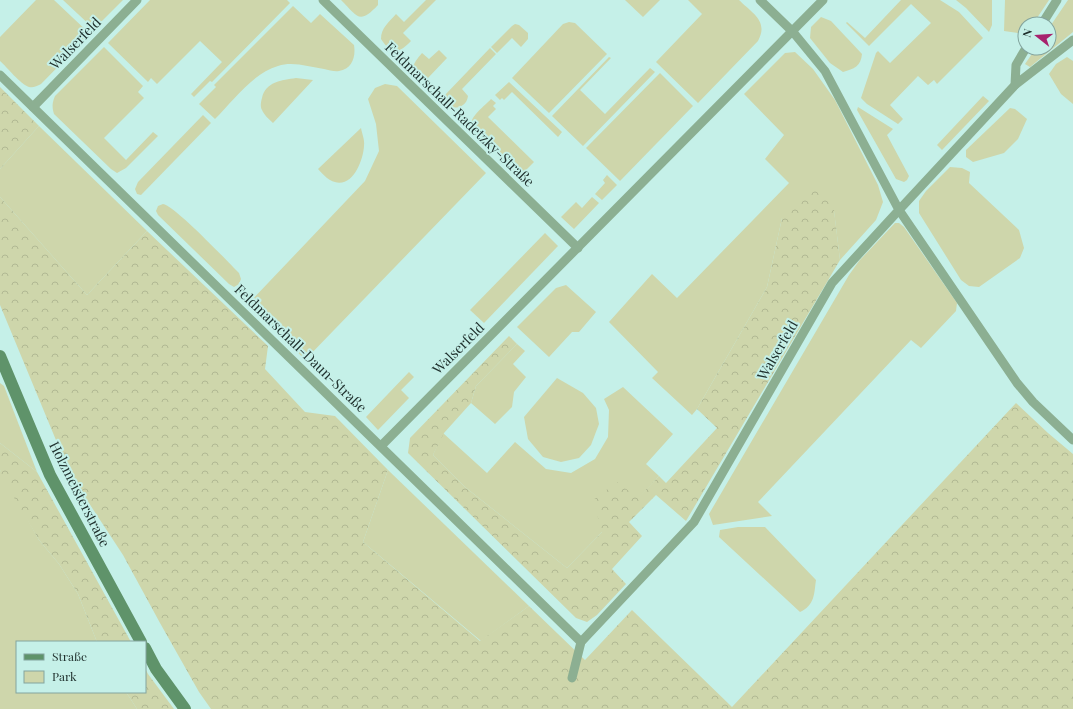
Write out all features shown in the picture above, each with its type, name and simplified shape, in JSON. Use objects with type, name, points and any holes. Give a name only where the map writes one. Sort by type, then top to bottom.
[{"type":"street","name":"Holzmeisterstraße","points":[[0,356],[50,475],[141,641]]},
{"type":"street","points":[[146,650],[156,669],[185,709]]},
{"type":"lane","name":"Walserfeld","points":[[33,106],[138,0]]},
{"type":"lane","name":"Feldmarschall-Radetzky-Straße","points":[[323,0],[578,248]]},
{"type":"lane","points":[[760,0],[793,32],[825,71],[899,210],[1017,383],[1033,402],[1073,440]]},
{"type":"lane","name":"Walserfeld","points":[[381,446],[793,32],[823,0]]},
{"type":"lane","points":[[1047,16],[1057,0]]},
{"type":"lane","name":"Walserfeld","points":[[572,678],[581,642],[694,522],[832,283],[1015,85],[1073,40]]},
{"type":"lane","points":[[1015,85],[1016,65],[1021,56]]},
{"type":"lane","name":"Feldmarschall-Daun-Straße","points":[[0,75],[581,642]]},
{"type":"green space","points":[[36,0],[54,0],[90,34],[41,84],[35,87],[29,87],[22,83],[0,61],[0,37]]},
{"type":"green space","points":[[63,0],[123,0],[94,29]]},
{"type":"green space","points":[[150,0],[287,0],[290,3],[212,82],[210,81],[194,97],[191,94],[222,62],[200,41],[157,84],[151,78],[148,82],[108,43]]},
{"type":"green space","points":[[341,0],[378,0],[378,5],[367,15],[362,17],[351,11]]},
{"type":"green space","points":[[426,0],[436,0],[403,33],[411,41],[398,51],[388,48],[381,39],[382,32],[386,25],[396,14],[404,22]]},
{"type":"green space","points":[[625,0],[660,0],[643,17]]},
{"type":"green space","points":[[688,0],[739,0],[754,13],[762,28],[758,41],[698,103],[656,62],[702,14]]},
{"type":"green space","points":[[901,0],[940,0],[959,12],[983,38],[937,84],[934,80],[928,85],[918,76],[890,105],[903,119],[898,124],[867,104],[861,98],[876,53],[878,51],[890,63],[931,23],[911,4],[869,46],[846,23],[847,22],[865,38]]},
{"type":"green space","points":[[956,0],[992,0],[992,25],[989,32],[966,8]]},
{"type":"green space","points":[[1005,0],[1049,0],[1038,16],[1017,16],[1017,33],[1004,31]]},
{"type":"green space","points":[[1068,0],[1073,0],[1073,32],[1057,45],[1057,16]]},
{"type":"green space","points":[[293,6],[311,23],[320,14],[354,45],[354,58],[350,65],[343,70],[337,71],[301,65],[289,64],[278,66],[252,81],[215,119],[199,104],[216,87],[214,85]]},
{"type":"green space","points":[[821,17],[831,21],[862,54],[858,64],[850,70],[843,72],[830,63],[810,38],[811,27]]},
{"type":"green space","points":[[569,22],[575,23],[607,54],[549,113],[512,78],[563,24]]},
{"type":"green space","points":[[515,24],[519,25],[528,33],[528,39],[521,47],[512,38],[497,53],[491,47]]},
{"type":"green space","points":[[104,47],[143,86],[138,92],[144,98],[104,138],[126,160],[153,132],[158,136],[126,168],[117,173],[54,114],[53,107],[55,96]]},
{"type":"green space","points":[[490,48],[496,54],[462,89],[468,96],[466,102],[463,105],[453,108],[445,104],[445,95]]},
{"type":"green space","points":[[439,50],[447,58],[427,79],[422,79],[414,69],[414,64],[422,53],[429,59]]},
{"type":"green space","points":[[795,52],[813,69],[835,100],[878,185],[883,202],[876,220],[840,260],[834,211],[782,218],[767,287],[697,409],[692,415],[652,378],[658,372],[609,322],[652,274],[677,298],[789,183],[765,159],[784,135],[744,94],[785,53]]},
{"type":"green space","points":[[1030,56],[1044,56],[1030,67],[1025,64]]},
{"type":"green space","points":[[609,57],[611,58],[580,90],[605,114],[650,68],[655,72],[583,146],[552,116]]},
{"type":"green space","points":[[1067,57],[1073,61],[1073,104],[1061,94],[1049,74],[1056,64]]},
{"type":"green space","points":[[660,73],[693,106],[620,181],[586,148]]},
{"type":"green space","points":[[296,78],[313,80],[273,123],[261,109],[261,102],[264,93],[270,85]]},
{"type":"green space","points":[[509,82],[562,132],[558,137],[512,92],[504,100],[502,98],[500,100],[495,95]]},
{"type":"green space","points":[[385,84],[397,86],[486,173],[305,360],[250,302],[365,181],[379,151],[376,124],[368,99],[375,88]]},
{"type":"green space","points":[[0,87],[39,126],[0,169]]},
{"type":"green space","points":[[983,96],[989,101],[942,150],[937,145]]},
{"type":"green space","points":[[491,99],[496,103],[493,106],[496,109],[488,117],[534,162],[520,176],[471,129],[474,116]]},
{"type":"green space","points":[[858,107],[893,129],[887,135],[909,176],[904,182],[896,179],[857,110]]},
{"type":"green space","points":[[1010,108],[1015,109],[1027,119],[1018,139],[1004,153],[973,162],[966,157],[966,150]]},
{"type":"green space","points":[[203,115],[211,123],[141,195],[137,194],[135,189],[138,182]]},
{"type":"green space","points":[[39,126],[147,231],[87,295],[0,197],[0,169]]},
{"type":"green space","points":[[361,128],[364,142],[363,153],[354,174],[350,179],[344,182],[337,183],[328,179],[318,169]]},
{"type":"green space","points":[[950,167],[962,168],[970,172],[969,183],[1019,230],[1024,248],[1020,258],[979,287],[969,286],[961,280],[919,213],[919,201],[926,191]]},
{"type":"green space","points":[[607,175],[617,185],[602,200],[595,194],[605,183],[603,180]]},
{"type":"green space","points":[[814,182],[834,210],[840,260],[686,521],[656,495],[629,522],[642,536],[612,569],[626,584],[597,615],[587,622],[576,618],[408,453],[410,438],[509,336],[517,344],[476,386],[471,403],[444,433],[433,455],[465,487],[567,568],[602,532],[593,500],[617,482],[638,498],[659,476],[666,483],[717,428],[697,409],[767,287],[782,218]]},
{"type":"green space","points":[[0,197],[87,295],[147,231],[268,346],[265,369],[305,412],[335,416],[388,470],[363,542],[480,641],[529,606],[585,660],[632,610],[732,707],[1016,403],[1073,454],[1073,709],[211,709],[199,692],[123,555],[81,491],[58,445],[0,305]]},
{"type":"green space","points":[[592,197],[599,203],[574,229],[561,217],[576,202],[582,208]]},
{"type":"green space","points":[[163,204],[178,214],[213,246],[239,273],[241,279],[239,284],[234,287],[229,284],[158,215],[156,211],[158,206]]},
{"type":"green space","points":[[895,223],[899,223],[904,227],[957,303],[956,311],[921,348],[911,340],[758,502],[772,516],[713,525],[709,514],[849,275],[859,261]]},
{"type":"green space","points":[[545,233],[558,246],[484,323],[470,310]]},
{"type":"green space","points":[[566,285],[596,312],[579,332],[572,332],[549,357],[517,327],[556,288]]},
{"type":"green space","points":[[517,344],[525,351],[513,364],[526,377],[514,392],[512,407],[495,424],[471,403],[476,386]]},
{"type":"green space","points":[[409,372],[414,377],[401,390],[409,398],[378,430],[366,417]]},
{"type":"green space","points":[[557,378],[583,393],[596,408],[599,424],[591,445],[579,458],[561,462],[543,457],[528,439],[524,417]]},
{"type":"green space","points":[[0,383],[4,386],[37,472],[0,443]]},
{"type":"green space","points":[[623,387],[673,434],[646,464],[659,476],[638,499],[602,532],[567,568],[465,487],[433,455],[443,433],[487,473],[515,442],[546,469],[571,473],[595,459],[608,437],[609,410],[604,399]]},
{"type":"green space","points":[[0,443],[37,472],[130,641],[97,641],[78,594],[59,564],[39,540],[3,479],[0,470]]},
{"type":"green space","points":[[0,470],[39,540],[59,564],[78,594],[97,641],[16,641],[16,693],[127,693],[137,709],[0,709]]},
{"type":"green space","points":[[388,470],[529,606],[481,641],[363,542]]},
{"type":"green space","points":[[738,527],[765,527],[816,580],[813,599],[809,606],[800,612],[719,537],[720,530]]},
{"type":"green space","points":[[146,670],[174,709],[137,709],[127,693],[146,693]]}]
